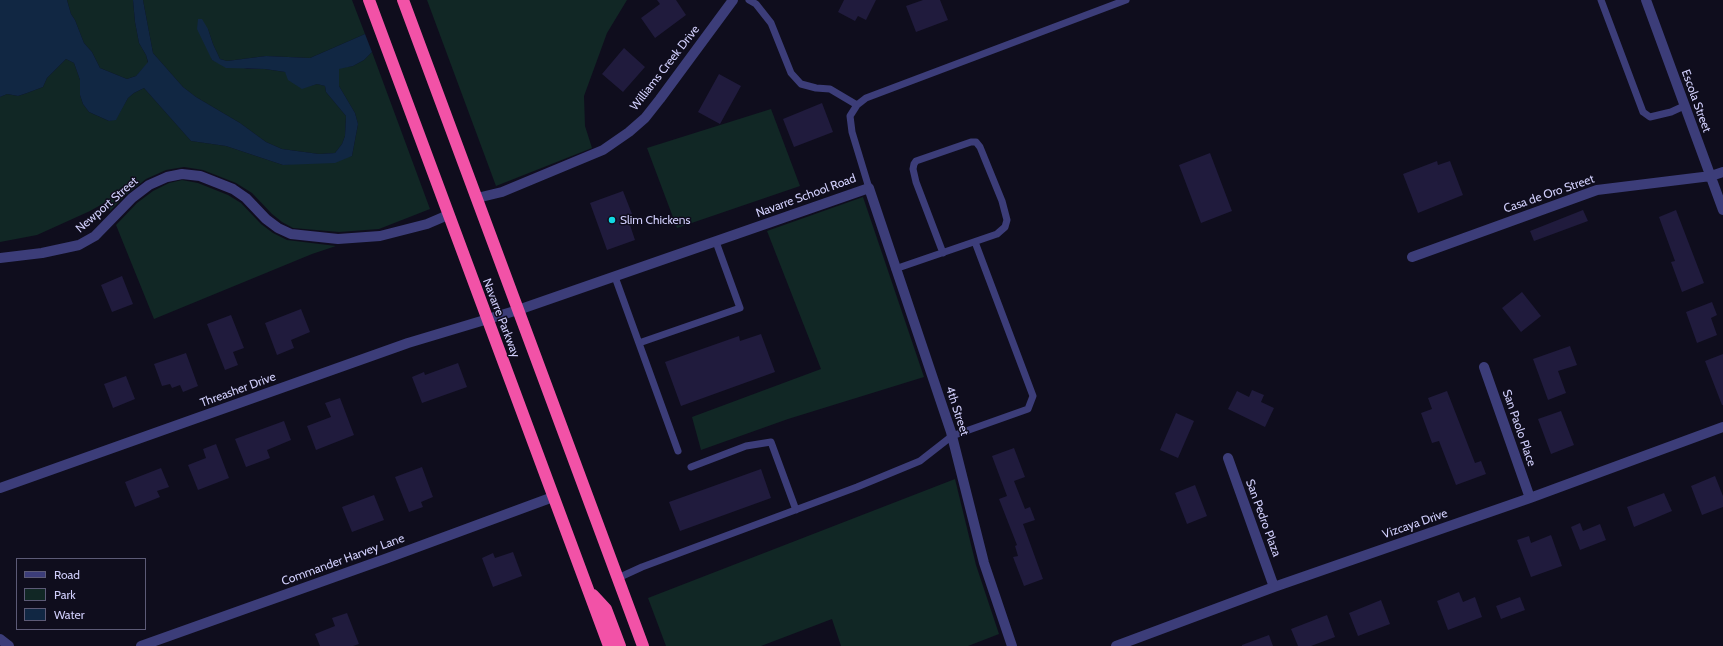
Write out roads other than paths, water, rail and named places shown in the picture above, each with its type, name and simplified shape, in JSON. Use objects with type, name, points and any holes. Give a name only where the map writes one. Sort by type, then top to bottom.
[{"type":"highway","name":"Navarre Parkway","points":[[368,0],[609,646]]},
{"type":"highway","name":"Navarre Parkway","points":[[403,0],[643,646]]},
{"type":"highway","points":[[589,592],[606,609],[620,646]]},
{"type":"street","name":"Williams Creek Drive","points":[[477,198],[502,192],[602,150],[629,132],[645,118],[660,99],[733,0]]},
{"type":"street","name":"Escola Street","points":[[1646,0],[1723,210]]},
{"type":"street","name":"Casa de Oro Street","points":[[1412,257],[1597,190],[1711,176],[1723,172]]},
{"type":"street","name":"Newport Street","points":[[0,258],[42,253],[80,245],[95,236],[132,198],[149,185],[167,177],[182,174],[200,176],[233,189],[246,198],[266,219],[278,228],[291,234],[338,239],[380,236],[427,224],[448,215]]},
{"type":"street","name":"Navarre School Road","points":[[487,320],[869,188]]},
{"type":"street","name":"4th Street","points":[[869,188],[952,436],[984,563],[1012,646]]},
{"type":"street","name":"Threasher Drive","points":[[0,488],[408,343],[487,320]]},
{"type":"street","name":"San Paolo Place","points":[[1484,367],[1530,498]]},
{"type":"street","name":"Vizcaya Drive","points":[[1116,646],[1274,587],[1530,498],[1723,427]]},
{"type":"street","name":"San Pedro Plaza","points":[[1228,458],[1274,587]]},
{"type":"street","name":"Commander Harvey Lane","points":[[141,646],[385,559],[553,496]]},
{"type":"street","points":[[0,639],[9,646]]},
{"type":"lane","points":[[749,0],[756,4],[771,23],[791,73],[801,84],[816,88],[830,89],[857,105],[866,98],[1126,0]]},
{"type":"lane","points":[[1601,0],[1643,112],[1650,117],[1670,112],[1684,106]]},
{"type":"lane","name":"Navarre School Road","points":[[857,105],[850,116],[852,132],[869,188]]},
{"type":"lane","points":[[895,269],[943,253],[976,242],[997,234],[1006,228],[1007,220],[1002,201],[980,147],[976,142],[971,142],[916,161],[914,164],[913,168],[916,182],[943,253]]},
{"type":"lane","points":[[639,344],[740,308],[716,242]]},
{"type":"lane","points":[[618,578],[642,567],[796,510],[920,461],[952,436],[1028,409],[1033,396],[976,242]]},
{"type":"lane","points":[[615,277],[678,451]]},
{"type":"lane","points":[[691,467],[746,446],[771,442],[796,510]]},
{"type":"water","points":[[0,0],[67,0],[71,14],[84,43],[92,52],[100,68],[127,79],[136,76],[148,62],[139,43],[133,0],[143,0],[153,53],[183,87],[196,97],[240,123],[266,142],[282,149],[319,154],[335,153],[342,144],[345,136],[346,116],[326,92],[325,86],[317,84],[302,89],[288,80],[285,72],[265,69],[226,68],[212,60],[197,29],[198,19],[202,19],[208,29],[220,59],[227,61],[266,56],[310,58],[365,34],[372,52],[364,60],[353,66],[339,69],[339,86],[355,113],[358,124],[352,156],[335,163],[283,165],[226,146],[191,141],[144,88],[128,98],[116,120],[109,121],[89,112],[83,104],[80,95],[80,80],[74,63],[66,59],[47,78],[43,87],[18,96],[7,94],[0,97]]},
{"type":"place","name":"Slim Chickens","points":[[612,220]]}]
